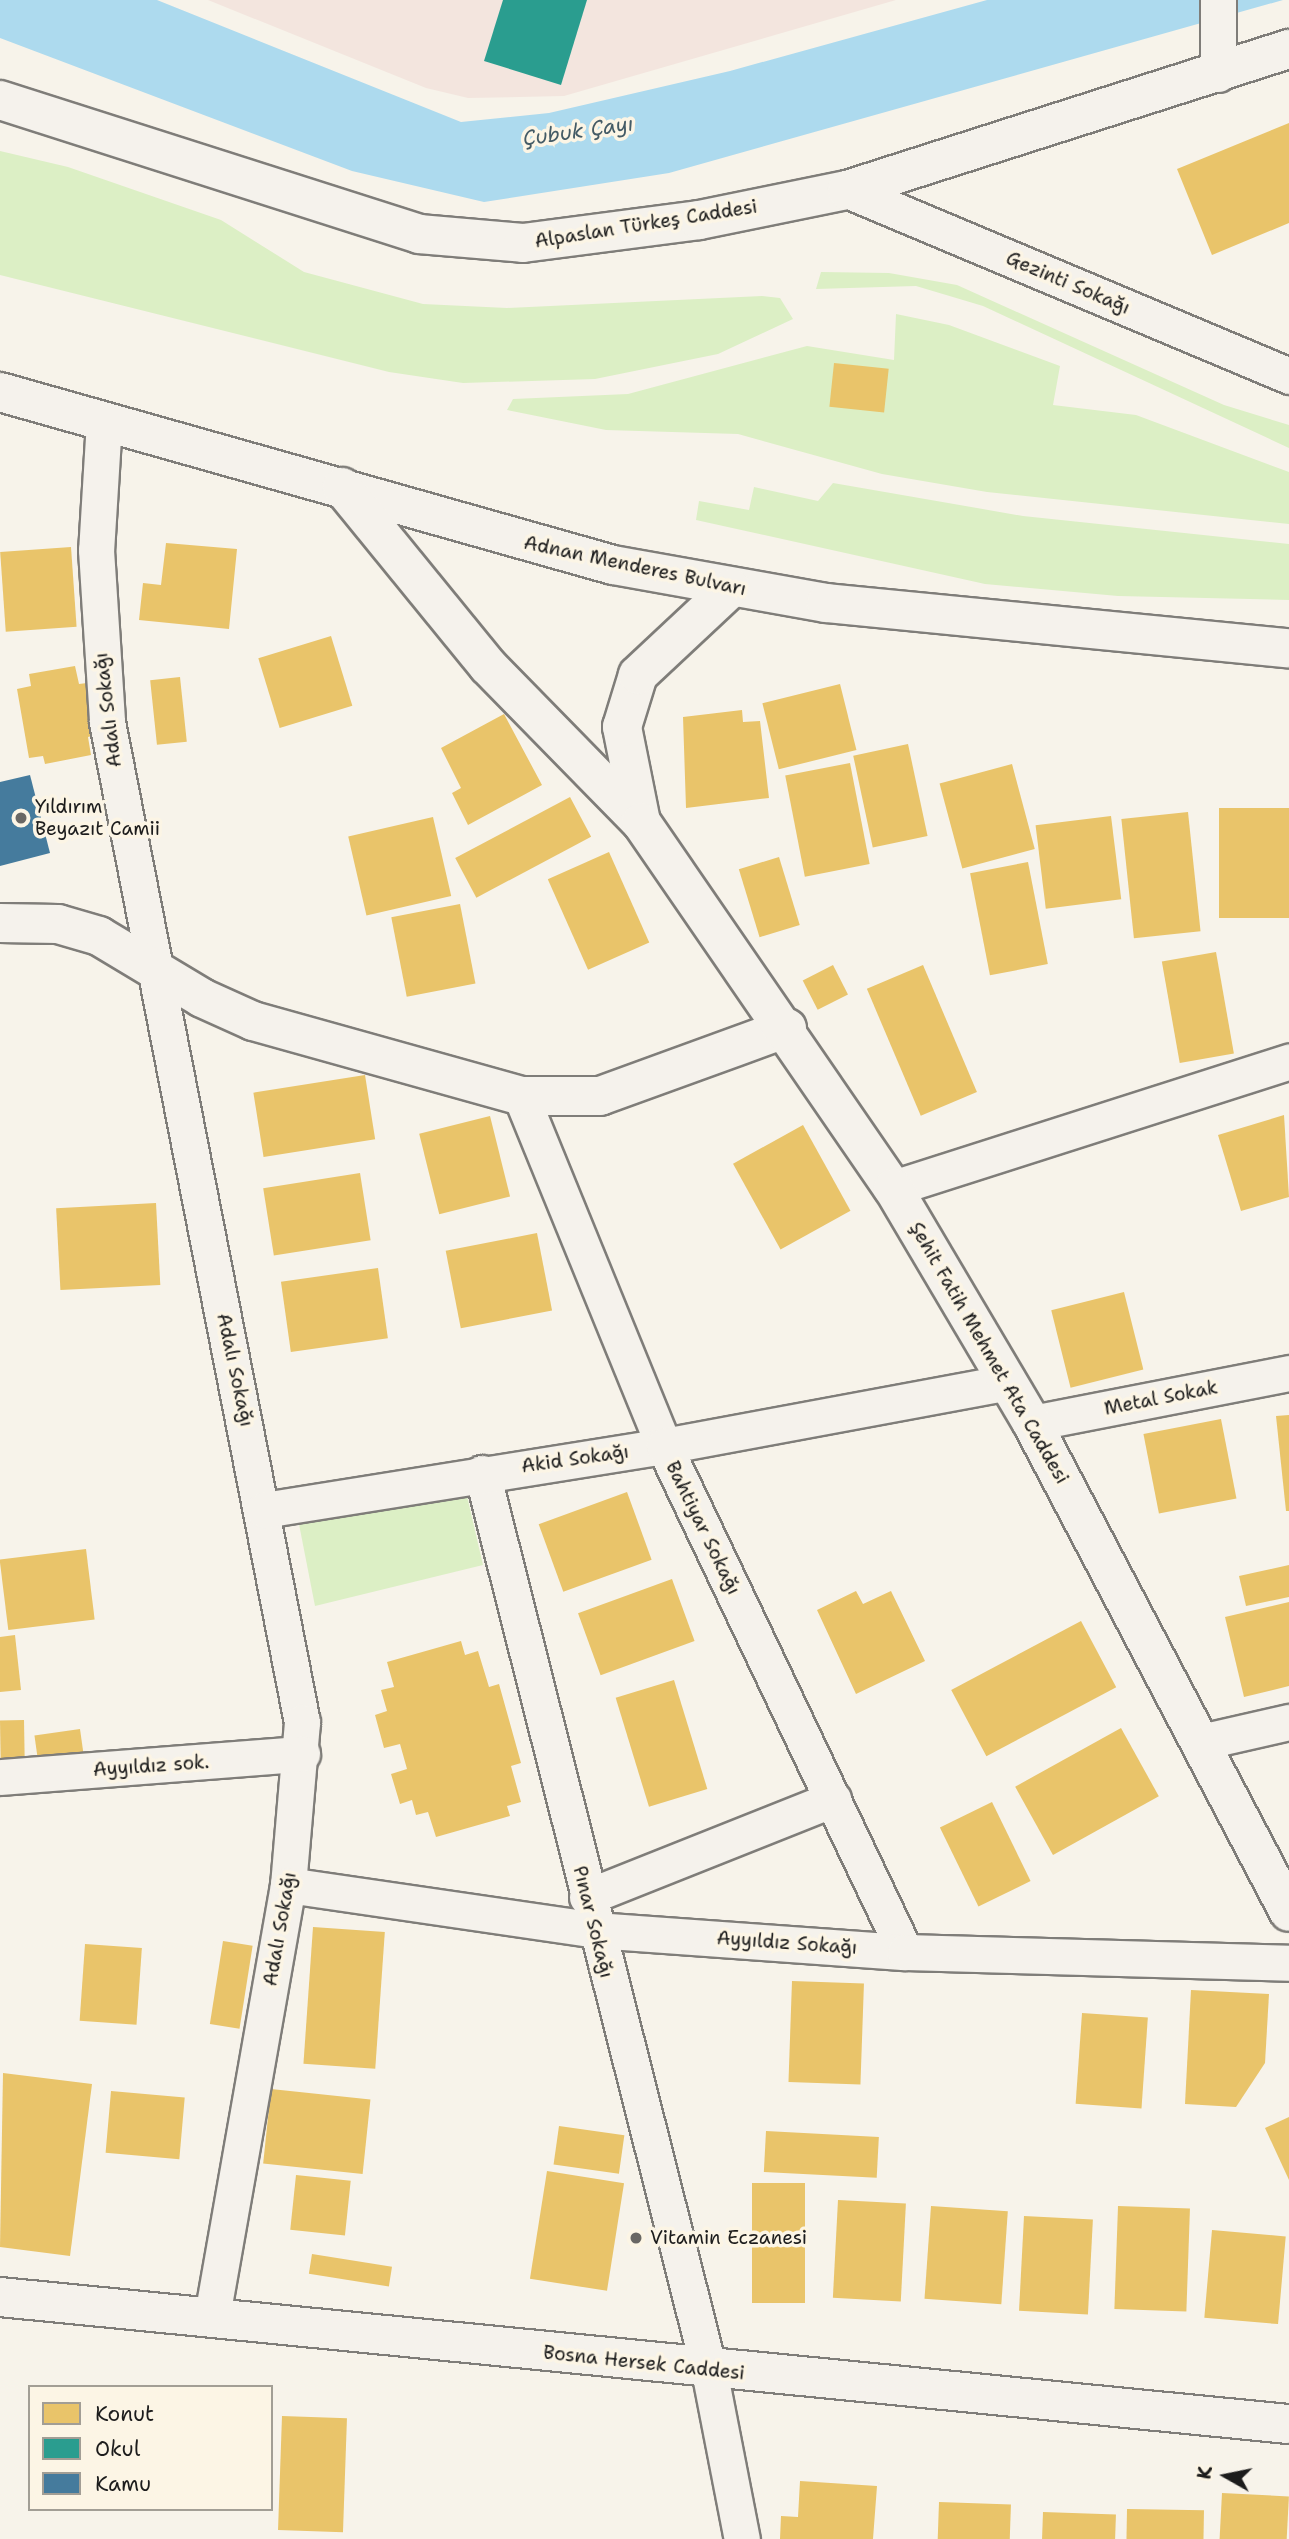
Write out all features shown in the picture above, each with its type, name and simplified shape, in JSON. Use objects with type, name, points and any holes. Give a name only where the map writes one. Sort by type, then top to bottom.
[{"type":"main road","name":"Alpaslan Türkeş Caddesi","points":[[0,100],[367,219],[470,241],[578,238],[847,190],[1218,74],[1289,48]]},
{"type":"main road","name":"Adnan Menderes Bulvarı","points":[[0,392],[342,487],[533,546],[731,588],[1289,648]]},
{"type":"main road","name":"Şehit Fatih Mehmet Ata Caddesi","points":[[342,487],[488,666],[641,822],[787,1028],[893,1188],[1032,1423],[1289,1912]]},
{"type":"main road","name":"Şehit Fatih Mehmet Ata Caddesi","points":[[641,822],[622,727],[638,675],[731,588]]},
{"type":"main road","points":[[0,923],[58,923],[151,964],[202,998],[309,1041],[521,1096],[600,1096],[787,1028]]},
{"type":"main road","name":"Bosna Hersek Caddesi","points":[[0,2297],[709,2370],[1289,2424]]},
{"type":"street","points":[[1218,14],[1218,74]]},
{"type":"street","name":"Gezinti Sokağı","points":[[847,190],[1289,376]]},
{"type":"street","name":"Adalı Sokağı","points":[[104,421],[96,550],[101,659],[151,964],[299,1691],[302,1754],[288,1885],[212,2318]]},
{"type":"street","points":[[893,1188],[1289,1062]]},
{"type":"street","name":"Bahtiyar Sokağı","points":[[521,1096],[664,1446],[905,1952]]},
{"type":"street","name":"Metal Sokak","points":[[1032,1423],[1289,1373]]},
{"type":"street","name":"Akid Sokağı","points":[[264,1510],[664,1446],[1008,1382]]},
{"type":"street","name":"Pınar Sokağı","points":[[482,1473],[586,1897],[709,2370],[742,2539]]},
{"type":"street","points":[[1201,1742],[1289,1722]]},
{"type":"street","name":"Ayyıldız sok.","points":[[0,1777],[302,1754]]},
{"type":"street","points":[[586,1897],[833,1799]]},
{"type":"street","name":"Ayyıldız Sokağı","points":[[288,1885],[595,1930],[905,1952],[1289,1963]]},
{"type":"shaded area","points":[[208,0],[896,0],[564,96],[468,98],[426,88]]},
{"type":"green space","points":[[0,151],[68,167],[221,220],[304,272],[423,304],[507,308],[762,296],[780,298],[793,319],[718,354],[595,379],[463,383],[389,372],[0,275]]},
{"type":"green space","points":[[821,272],[889,273],[957,285],[1224,405],[1289,425],[1289,448],[983,306],[916,286],[816,289]]},
{"type":"green space","points":[[896,314],[949,325],[1060,366],[1053,405],[1136,415],[1289,472],[1289,524],[987,492],[882,474],[738,434],[606,430],[507,410],[513,399],[628,394],[807,346],[894,360]]},
{"type":"green space","points":[[833,483],[1023,516],[1289,544],[1289,600],[1118,596],[985,584],[696,520],[699,501],[749,510],[754,487],[818,501]]},
{"type":"green space","points":[[467,1496],[483,1565],[315,1606],[298,1519]]},
{"type":"water","name":"Çubuk Çayı","points":[[0,0],[157,0],[461,122],[549,113],[730,71],[987,0],[1283,0],[669,173],[484,202],[352,171],[0,38]]},
{"type":"building: Konut","points":[[1289,123],[1289,223],[1212,255],[1177,169]]},
{"type":"building: Konut","points":[[834,363],[889,369],[884,413],[829,407]]},
{"type":"building: Konut","points":[[166,543],[237,549],[229,629],[139,620],[143,583],[161,585]]},
{"type":"building: Konut","points":[[71,547],[77,627],[6,632],[0,552]]},
{"type":"building: Konut","points":[[331,636],[352,706],[280,728],[258,658]]},
{"type":"building: Konut","points":[[75,666],[79,684],[87,683],[96,735],[88,737],[91,755],[45,764],[43,756],[29,758],[17,689],[31,686],[29,674]]},
{"type":"building: Konut","points":[[180,677],[187,742],[157,745],[150,680]]},
{"type":"building: Konut","points":[[840,684],[856,750],[779,769],[762,703]]},
{"type":"building: Konut","points":[[742,710],[743,722],[760,721],[769,798],[686,808],[683,717]]},
{"type":"building: Konut","points":[[504,714],[542,785],[468,825],[452,793],[461,788],[441,748]]},
{"type":"building: Konut","points":[[908,744],[928,836],[873,848],[853,756]]},
{"type":"building: Konut","points":[[850,763],[870,864],[805,877],[785,776]]},
{"type":"building: Konut","points":[[1012,764],[1035,849],[962,868],[940,783]]},
{"type":"building: Konut","points":[[570,797],[591,837],[476,898],[455,858]]},
{"type":"building: Konut","points":[[1219,808],[1289,808],[1289,918],[1219,918]]},
{"type":"building: Konut","points":[[1188,812],[1201,931],[1134,938],[1121,819]]},
{"type":"building: Konut","points":[[1111,816],[1121,899],[1046,909],[1036,825]]},
{"type":"building: Konut","points":[[433,817],[451,896],[366,915],[348,837]]},
{"type":"building: Konut","points":[[609,852],[649,942],[588,970],[548,879]]},
{"type":"building: Konut","points":[[779,857],[800,925],[760,937],[739,869]]},
{"type":"building: Konut","points":[[1028,862],[1048,964],[990,975],[970,873]]},
{"type":"building: Konut","points":[[460,904],[475,984],[407,997],[391,917]]},
{"type":"building: Konut","points":[[1216,952],[1234,1053],[1180,1063],[1162,962]]},
{"type":"building: Konut","points":[[833,965],[848,994],[818,1010],[803,980]]},
{"type":"building: Konut","points":[[923,965],[977,1092],[921,1116],[867,989]]},
{"type":"building: Konut","points":[[365,1075],[375,1139],[264,1157],[253,1093]]},
{"type":"building: Konut","points":[[1284,1115],[1289,1197],[1241,1211],[1218,1135]]},
{"type":"building: Konut","points":[[490,1116],[510,1197],[439,1214],[419,1134]]},
{"type":"building: Konut","points":[[803,1125],[851,1211],[781,1249],[733,1164]]},
{"type":"building: Konut","points":[[360,1173],[371,1240],[274,1255],[263,1188]]},
{"type":"building: Konut","points":[[156,1203],[160,1285],[60,1290],[56,1208]]},
{"type":"building: Konut","points":[[537,1233],[552,1311],[461,1328],[446,1251]]},
{"type":"building: Konut","points":[[378,1268],[388,1338],[291,1352],[281,1282]]},
{"type":"building: Konut","points":[[1124,1292],[1143,1370],[1071,1388],[1051,1310]]},
{"type":"building: Konut","points":[[1289,1415],[1289,1511],[1286,1511],[1276,1416]]},
{"type":"building: Konut","points":[[1221,1419],[1236,1499],[1159,1514],[1143,1434]]},
{"type":"building: Konut","points":[[627,1492],[652,1560],[563,1592],[539,1524]]},
{"type":"building: Konut","points":[[86,1549],[95,1619],[8,1630],[0,1560]]},
{"type":"building: Konut","points":[[1289,1565],[1289,1597],[1246,1606],[1239,1576]]},
{"type":"building: Konut","points":[[672,1579],[695,1641],[601,1675],[578,1613]]},
{"type":"building: Konut","points":[[856,1591],[863,1604],[891,1591],[925,1661],[856,1694],[817,1610]]},
{"type":"building: Konut","points":[[1289,1602],[1289,1686],[1244,1697],[1225,1617]]},
{"type":"building: Konut","points":[[1081,1621],[1116,1687],[986,1756],[951,1690]]},
{"type":"building: Konut","points":[[15,1635],[21,1690],[0,1692],[0,1637]]},
{"type":"building: Konut","points":[[461,1641],[465,1655],[478,1651],[489,1687],[499,1684],[521,1763],[511,1766],[521,1802],[507,1806],[510,1816],[436,1837],[428,1812],[416,1815],[412,1800],[400,1804],[391,1774],[407,1769],[400,1744],[384,1748],[375,1715],[387,1711],[381,1690],[394,1687],[387,1662]]},
{"type":"building: Konut","points":[[674,1680],[707,1789],[649,1807],[616,1698]]},
{"type":"building: Konut","points":[[0,1720],[24,1720],[25,1769],[1,1769]]},
{"type":"building: Konut","points":[[1121,1728],[1159,1796],[1053,1855],[1015,1787]]},
{"type":"building: Konut","points":[[80,1729],[84,1758],[38,1764],[34,1735]]},
{"type":"building: Konut","points":[[992,1802],[1031,1881],[978,1907],[940,1827]]},
{"type":"building: Konut","points":[[313,1927],[385,1932],[375,2069],[303,2064]]},
{"type":"building: Konut","points":[[223,1941],[253,1946],[239,2029],[210,2024]]},
{"type":"building: Konut","points":[[85,1944],[142,1948],[136,2025],[80,2021]]},
{"type":"building: Konut","points":[[792,1981],[864,1984],[860,2084],[788,2082]]},
{"type":"building: Konut","points":[[1191,1990],[1269,1994],[1265,2063],[1236,2107],[1185,2104]]},
{"type":"building: Konut","points":[[1082,2013],[1148,2018],[1141,2108],[1076,2104]]},
{"type":"building: Konut","points":[[3,2073],[92,2084],[70,2256],[0,2247]]},
{"type":"building: Konut","points":[[271,2089],[370,2099],[363,2174],[263,2164]]},
{"type":"building: Konut","points":[[111,2091],[185,2097],[179,2159],[106,2153]]},
{"type":"building: Konut","points":[[1289,2117],[1289,2180],[1265,2128]]},
{"type":"building: Konut","points":[[559,2126],[624,2135],[619,2174],[554,2165]]},
{"type":"building: Konut","points":[[766,2131],[879,2137],[877,2178],[764,2172]]},
{"type":"building: Konut","points":[[547,2171],[624,2183],[607,2291],[530,2279]]},
{"type":"building: Konut","points":[[296,2175],[351,2181],[345,2235],[290,2230]]},
{"type":"building: Konut","points":[[752,2183],[805,2183],[805,2303],[752,2303]]},
{"type":"building: Konut","points":[[838,2200],[906,2204],[901,2301],[833,2298]]},
{"type":"building: Konut","points":[[931,2206],[1008,2211],[1001,2304],[925,2299]]},
{"type":"building: Konut","points":[[1118,2206],[1190,2209],[1186,2311],[1114,2309]]},
{"type":"building: Konut","points":[[1024,2216],[1093,2220],[1088,2314],[1019,2311]]},
{"type":"building: Konut","points":[[1212,2230],[1286,2236],[1278,2324],[1204,2318]]},
{"type":"building: Konut","points":[[312,2254],[392,2267],[389,2286],[309,2274]]},
{"type":"building: Konut","points":[[282,2416],[347,2418],[343,2532],[278,2530]]},
{"type":"building: Konut","points":[[800,2481],[877,2486],[873,2539],[780,2539],[781,2516],[798,2517]]},
{"type":"building: Konut","points":[[1222,2493],[1289,2497],[1287,2539],[1220,2539]]},
{"type":"building: Konut","points":[[939,2502],[1011,2505],[1010,2539],[938,2539]]},
{"type":"building: Konut","points":[[1127,2509],[1204,2510],[1203,2539],[1126,2539]]},
{"type":"building: Konut","points":[[1043,2512],[1116,2515],[1115,2539],[1042,2539]]},
{"type":"building: Okul","points":[[503,0],[587,0],[561,85],[484,61]]},
{"type":"building: Kamu","name":"Yıldırım Beyazıt Camii","points":[[30,775],[50,853],[0,866],[0,782]]},
{"type":"place","name":"Yıldırım Beyazıt Camii","points":[[21,818]]},
{"type":"place","name":"Vitamin Eczanesi","points":[[636,2238]]}]
